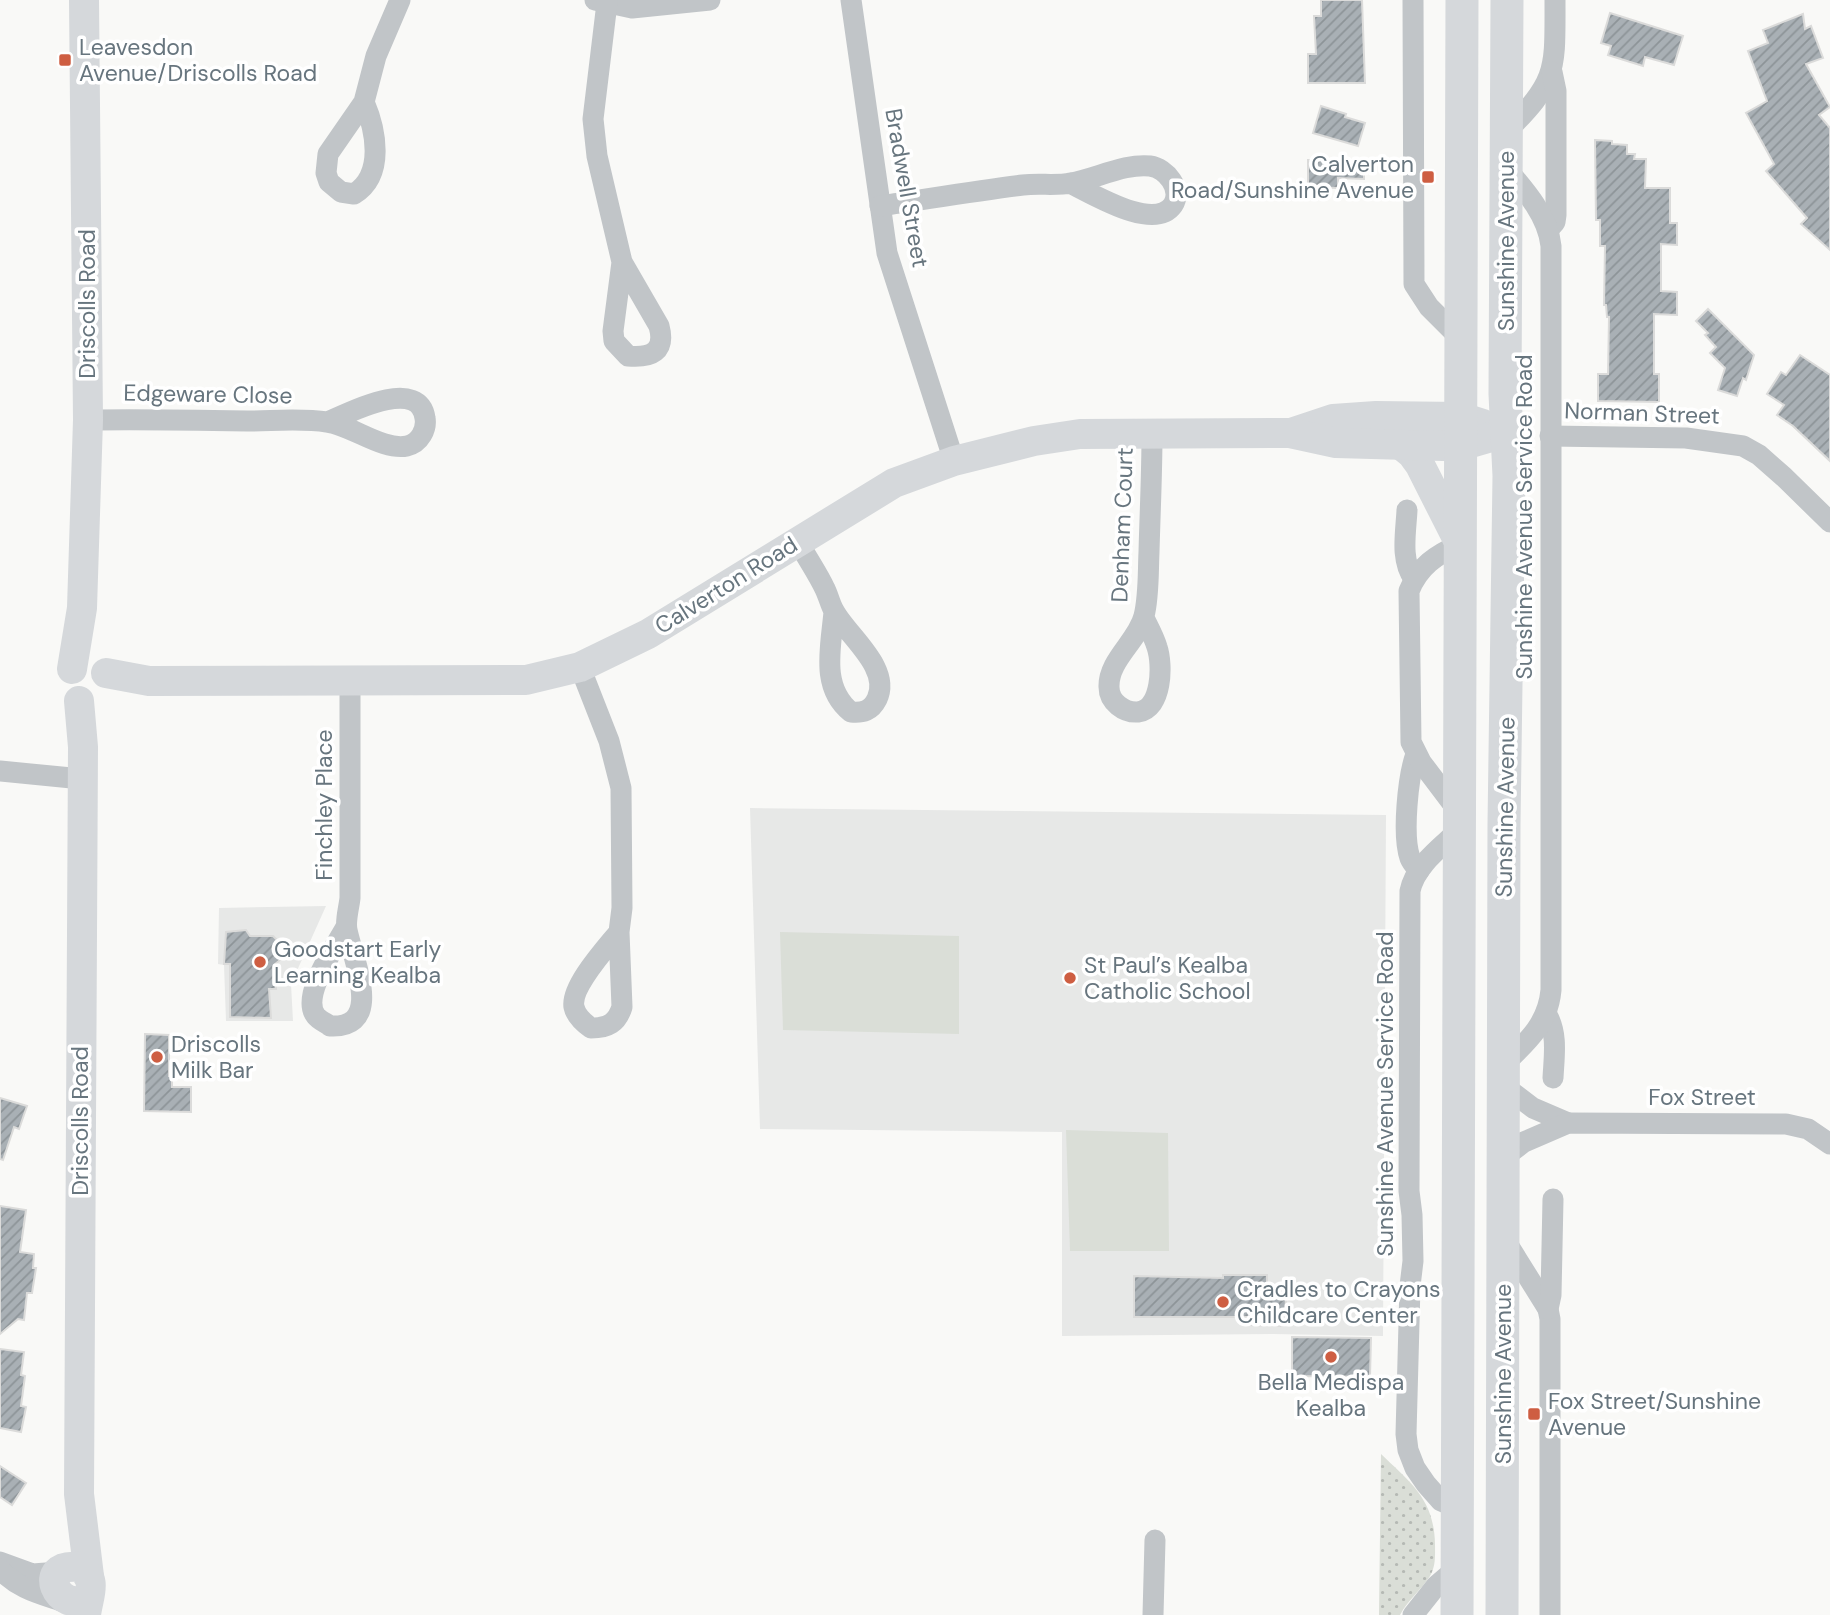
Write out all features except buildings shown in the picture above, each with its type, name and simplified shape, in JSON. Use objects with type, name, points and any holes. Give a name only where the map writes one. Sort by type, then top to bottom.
[{"type":"main road","name":"Sunshine Avenue","points":[[1457,1615],[1462,0]]},
{"type":"main road","name":"Sunshine Avenue","points":[[1502,1615],[1508,432],[1505,394],[1507,0]]},
{"type":"main road","points":[[1457,1508],[1502,1498]]},
{"type":"street","name":"Driscolls Road","points":[[71,1594],[74,1530],[79,1494],[82,779],[83,747],[92,683],[82,608],[88,420],[84,0]]},
{"type":"street","points":[[364,102],[376,56],[400,0]]},
{"type":"street","points":[[622,262],[597,156],[593,118],[601,1],[632,8],[710,0]]},
{"type":"street","name":"Bradwell Street","points":[[851,0],[887,253],[954,461]]},
{"type":"street","points":[[1413,0],[1414,284],[1429,307],[1461,339]]},
{"type":"street","name":"Sunshine Avenue Service Road","points":[[1506,132],[1543,92],[1552,72],[1555,62],[1555,0]]},
{"type":"street","name":"Sunshine Avenue Service Road","points":[[1548,230],[1555,222],[1556,215],[1556,91],[1552,72]]},
{"type":"street","name":"Sunshine Avenue Service Road","points":[[1506,168],[1524,190],[1548,230],[1551,246],[1551,990],[1547,1015],[1554,1037],[1553,1078]]},
{"type":"street","points":[[880,206],[1027,185],[1070,183]]},
{"type":"street","name":"Calverton Road","points":[[1290,433],[1333,419],[1376,416],[1461,431],[1508,432]]},
{"type":"street","name":"Edgeware Close","points":[[88,420],[328,422]]},
{"type":"street","name":"Calverton Road","points":[[92,683],[526,680],[580,667],[649,634],[894,483],[954,461],[1034,441],[1080,434],[1290,433],[1336,443],[1401,445],[1461,431]]},
{"type":"street","name":"Denham Court","points":[[1144,618],[1152,434]]},
{"type":"street","name":"Norman Street","points":[[1550,436],[1697,439],[1743,446],[1775,469],[1830,522]]},
{"type":"street","points":[[1401,445],[1420,465],[1460,544],[1438,554],[1414,579],[1409,591],[1409,730],[1416,754],[1458,821]]},
{"type":"street","points":[[1406,510],[1405,559],[1408,571],[1414,579]]},
{"type":"street","points":[[798,541],[825,588],[834,612]]},
{"type":"street","points":[[580,667],[609,740],[621,788],[622,908],[619,932]]},
{"type":"street","name":"Finchley Place","points":[[346,928],[350,898],[350,682]]},
{"type":"street","points":[[1416,754],[1409,777],[1407,841],[1411,862],[1419,871]]},
{"type":"street","points":[[0,771],[82,779]]},
{"type":"street","name":"Sunshine Avenue Service Road","points":[[1457,1508],[1441,1501],[1426,1484],[1415,1468],[1406,1434],[1413,1261],[1409,1181],[1410,891],[1419,871],[1458,821]]},
{"type":"street","points":[[1503,1075],[1547,1015]]},
{"type":"street","name":"Fox Street","points":[[1503,1075],[1534,1108],[1568,1123],[1786,1124],[1828,1136]]},
{"type":"street","name":"Fox Street","points":[[1503,1158],[1524,1142],[1568,1123]]},
{"type":"street","points":[[1550,1615],[1548,1309],[1551,1295],[1553,1199]]},
{"type":"street","points":[[1504,1239],[1548,1309]]},
{"type":"street","points":[[1153,1615],[1155,1540]]},
{"type":"street","points":[[0,1562],[33,1574],[71,1594]]},
{"type":"street","points":[[1413,1615],[1436,1586],[1457,1568]]},
{"type":"street","points":[[0,1569],[24,1589],[71,1594]]},
{"type":"shaded area","name":"St Paul’s Kealba Catholic School","points":[[750,808],[1386,815],[1383,1336],[1062,1336],[1062,1132],[760,1129]]},
{"type":"shaded area","name":"Goodstart Early Learning Kealba","points":[[326,906],[291,984],[293,1021],[226,1021],[224,965],[218,964],[219,908]]},
{"type":"shaded area","points":[[780,932],[959,936],[959,1034],[783,1030]]},
{"type":"shaded area","points":[[1066,1130],[1168,1133],[1169,1251],[1070,1251]]},
{"type":"shaded area","points":[[1381,1454],[1419,1493],[1434,1528],[1435,1556],[1432,1572],[1400,1615],[1379,1615]]},
{"type":"place","name":"Leavesdon Avenue/Driscolls Road","points":[[65,60]]},
{"type":"place","name":"Calverton Road/Sunshine Avenue","points":[[1428,177]]},
{"type":"place","name":"Goodstart Early Learning Kealba","points":[[260,962]]},
{"type":"place","name":"St Paul’s Kealba Catholic School","points":[[1070,978]]},
{"type":"place","name":"Driscolls Milk Bar","points":[[157,1057]]},
{"type":"place","name":"Cradles to Crayons Childcare Center","points":[[1223,1302]]},
{"type":"place","name":"Bella Medispa Kealba","points":[[1331,1357]]},
{"type":"place","name":"Fox Street/Sunshine Avenue","points":[[1534,1414]]}]
